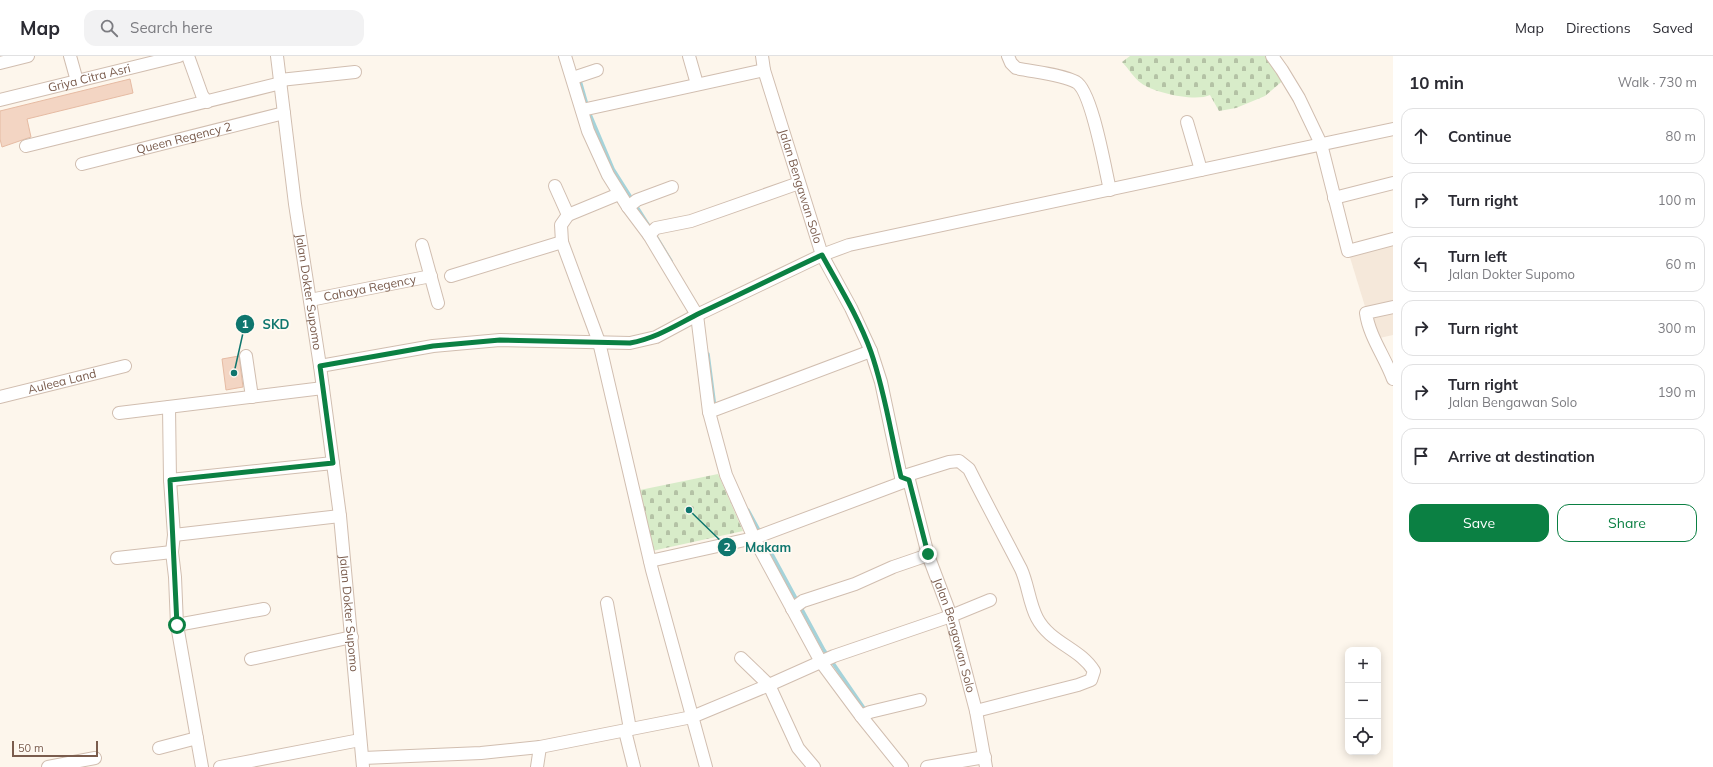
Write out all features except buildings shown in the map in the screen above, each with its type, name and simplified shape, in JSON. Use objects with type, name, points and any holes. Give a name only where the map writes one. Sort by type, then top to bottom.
[{"type":"street","points":[[0,63],[28,56]]},
{"type":"street","points":[[70,56],[77,81]]},
{"type":"street","name":"Griya Citra Asri","points":[[0,100],[179,56]]},
{"type":"street","points":[[188,56],[202,95],[207,102]]},
{"type":"street","name":"Jalan Dokter Supomo","points":[[277,56],[295,204],[320,366],[340,516],[356,673],[360,740],[363,763]]},
{"type":"street","points":[[565,56],[577,77],[587,109],[598,154],[619,194],[632,204],[651,232],[697,315],[713,411],[726,475],[827,659],[902,767]]},
{"type":"street","points":[[689,56],[697,84]]},
{"type":"street","name":"Jalan Bengawan Solo","points":[[762,56],[764,70],[822,255],[851,308],[871,351],[881,382],[905,478],[928,554],[951,616],[976,711],[986,762]]},
{"type":"street","points":[[1008,56],[1011,63],[1016,68],[1070,79],[1083,88],[1091,111],[1110,190]]},
{"type":"street","points":[[1272,56],[1299,98],[1321,144],[1348,250],[1393,240]]},
{"type":"street","points":[[577,77],[598,70]]},
{"type":"street","points":[[587,109],[764,70]]},
{"type":"street","points":[[26,146],[207,102],[281,82],[355,72]]},
{"type":"street","name":"Queen Regency 2","points":[[82,164],[284,113]]},
{"type":"street","points":[[1187,122],[1201,170]]},
{"type":"street","points":[[320,366],[433,346],[500,340],[630,343],[643,341],[656,337],[697,315],[822,255],[849,245],[1393,129]]},
{"type":"street","points":[[651,232],[691,221],[799,183]]},
{"type":"street","points":[[1334,198],[1393,184]]},
{"type":"street","points":[[555,186],[568,216]]},
{"type":"street","points":[[632,204],[672,186]]},
{"type":"street","points":[[619,194],[568,216],[562,225],[562,242],[599,342],[650,562],[706,767]]},
{"type":"street","points":[[451,276],[562,242]]},
{"type":"street","name":"Cahaya Regency","points":[[422,245],[438,303]]},
{"type":"street","name":"Cahaya Regency","points":[[310,300],[431,276]]},
{"type":"street","points":[[1393,307],[1366,313],[1368,324],[1393,379]]},
{"type":"street","points":[[713,411],[871,351]]},
{"type":"street","points":[[246,356],[252,397]]},
{"type":"street","name":"Auleea Land","points":[[0,398],[125,366]]},
{"type":"street","points":[[119,413],[323,388]]},
{"type":"street","points":[[169,407],[170,480],[174,536],[172,552],[175,577],[177,625],[202,767]]},
{"type":"street","points":[[650,562],[760,536],[905,478],[949,462],[959,461],[969,469],[1021,571],[1037,618],[1051,636],[1077,652],[1088,662],[1094,671],[1091,680],[1078,685],[976,711]]},
{"type":"street","points":[[170,480],[333,463]]},
{"type":"street","points":[[174,536],[340,516]]},
{"type":"street","points":[[117,558],[172,552]]},
{"type":"street","points":[[796,605],[855,584],[893,567],[928,554]]},
{"type":"street","points":[[363,763],[540,747],[692,717],[770,685],[827,659],[951,616],[990,600]]},
{"type":"street","points":[[607,603],[634,767]]},
{"type":"street","points":[[177,625],[264,609]]},
{"type":"street","points":[[251,659],[352,637]]},
{"type":"street","points":[[741,658],[770,685],[798,748],[814,767]]},
{"type":"street","points":[[865,714],[920,700]]},
{"type":"street","points":[[159,748],[197,738]]},
{"type":"street","points":[[220,767],[360,740]]},
{"type":"street","points":[[537,767],[540,747]]},
{"type":"street","points":[[48,767],[94,758]]},
{"type":"street","points":[[927,767],[986,762]]},
{"type":"shaded area","points":[[1393,239],[1393,335],[1375,339],[1348,251]]},
{"type":"green space","points":[[1130,56],[1270,56],[1287,77],[1265,96],[1236,108],[1219,111],[1210,95],[1204,97],[1185,97],[1165,93],[1147,87],[1136,78],[1122,62]]},
{"type":"green space","points":[[718,474],[743,531],[652,551],[640,490]]},
{"type":"waterway","points":[[579,77],[589,112],[613,169],[649,226]]},
{"type":"waterway","points":[[654,233],[671,261]]},
{"type":"waterway","points":[[708,354],[715,408]]},
{"type":"waterway","points":[[748,510],[824,650],[866,711]]},
{"type":"place","name":"SKD","points":[[234,373]]},
{"type":"place","name":"Makam","points":[[689,510]]},
{"type":"route","points":[[177,625],[175,577],[172,552],[174,536],[170,480],[333,463],[320,366],[433,346],[500,340],[630,343],[643,341],[656,337],[697,315],[822,255],[851,308],[871,351],[881,382],[888,423],[901,477],[909,480],[928,554]]}]
